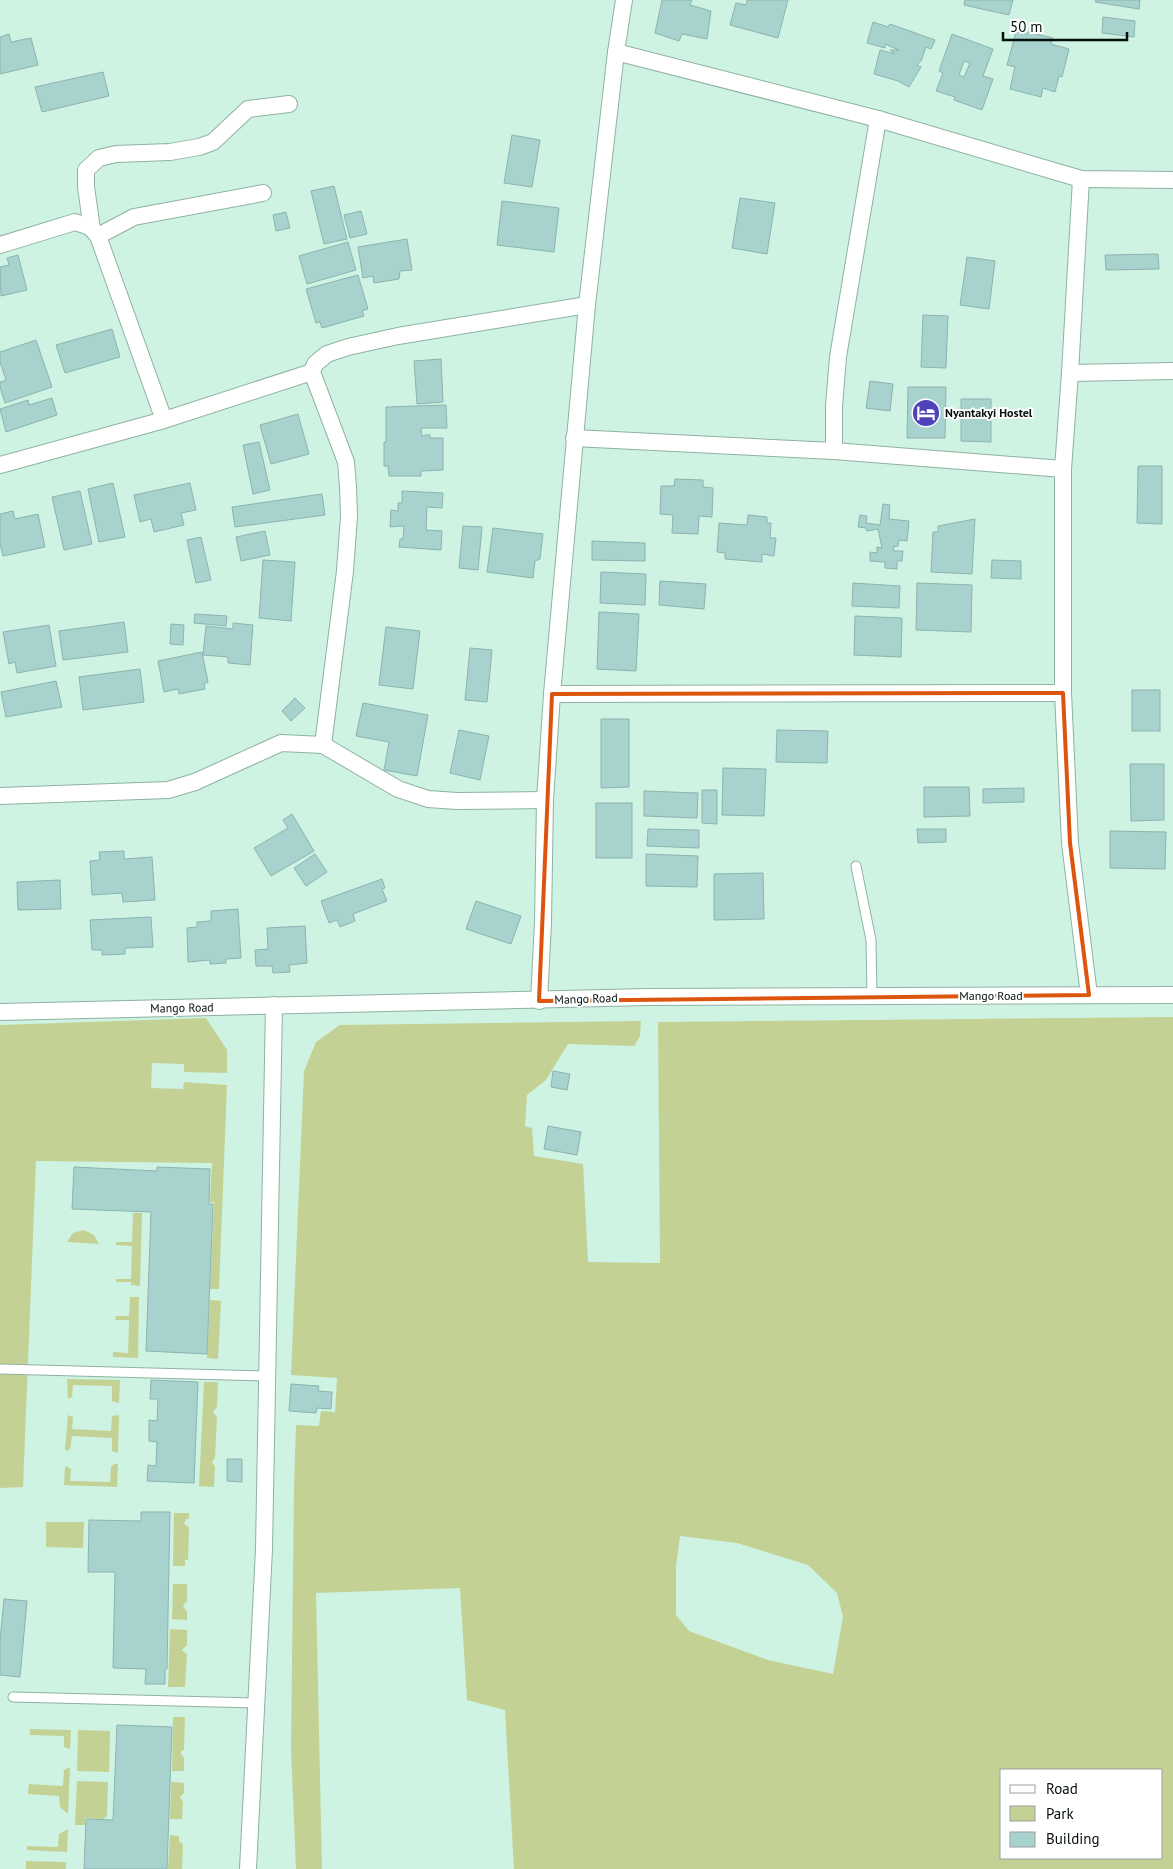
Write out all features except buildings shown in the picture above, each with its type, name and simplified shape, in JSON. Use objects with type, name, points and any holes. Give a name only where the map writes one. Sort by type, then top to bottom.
[{"type":"street","points":[[539,1001],[544,922],[545,800],[552,694],[574,438],[616,52],[624,0]]},
{"type":"street","points":[[616,52],[878,119],[1081,179],[1173,180]]},
{"type":"street","points":[[164,420],[95,233],[86,187],[86,170],[99,158],[116,154],[170,152],[199,147],[213,142],[248,109],[289,104]]},
{"type":"street","points":[[834,452],[834,406],[838,357],[878,119]]},
{"type":"street","points":[[1081,179],[1063,468],[1063,693],[1070,843],[1089,995]]},
{"type":"street","points":[[95,233],[134,216],[263,193]]},
{"type":"street","points":[[0,245],[75,222],[83,224],[95,233]]},
{"type":"street","points":[[0,465],[164,420],[312,372],[316,364],[327,354],[348,347],[398,336],[588,304]]},
{"type":"street","points":[[1070,372],[1173,371]]},
{"type":"street","points":[[312,372],[346,462],[349,516],[345,570],[322,745]]},
{"type":"street","points":[[574,438],[834,452],[1063,468]]},
{"type":"street","points":[[552,694],[1063,693]]},
{"type":"street","points":[[0,796],[168,790],[195,782],[281,744],[322,745],[398,789],[428,799],[456,801],[545,800]]},
{"type":"street","name":"Mango Road","points":[[0,1012],[648,997],[1173,995]]},
{"type":"street","points":[[248,1869],[264,1549],[274,1005]]},
{"type":"lane","points":[[856,866],[871,940],[872,996]]},
{"type":"lane","points":[[0,1369],[267,1376]]},
{"type":"lane","points":[[13,1697],[256,1703]]},
{"type":"highlighted area","points":[[1063,693],[1070,843],[1089,995],[539,1001],[552,694]]},
{"type":"green space","points":[[1173,1017],[1173,1869],[514,1869],[505,1710],[467,1700],[460,1588],[316,1593],[322,1869],[296,1869],[291,1750],[296,1425],[319,1426],[321,1411],[335,1412],[337,1378],[291,1375],[304,1071],[316,1042],[340,1025],[641,1021],[640,1036],[634,1046],[568,1044],[546,1080],[527,1095],[525,1126],[532,1128],[534,1156],[583,1164],[588,1262],[660,1263],[658,1022]],"holes":[[[680,1536],[737,1543],[808,1565],[837,1593],[843,1617],[833,1674],[768,1660],[689,1631],[676,1615],[676,1566]]]},
{"type":"green space","points":[[206,1018],[227,1050],[227,1073],[184,1072],[184,1064],[152,1063],[151,1088],[183,1089],[184,1082],[227,1085],[219,1289],[210,1289],[214,1202],[210,1202],[212,1163],[36,1161],[23,1487],[0,1488],[0,1025]]},
{"type":"green space","points":[[133,1213],[142,1213],[140,1286],[131,1285],[131,1282],[116,1282],[116,1279],[131,1279],[132,1246],[116,1245],[116,1242],[132,1242]]},
{"type":"green space","points":[[84,1230],[94,1235],[99,1244],[67,1242],[73,1233]]},
{"type":"green space","points":[[130,1297],[139,1297],[138,1358],[113,1357],[113,1352],[128,1353],[129,1320],[115,1320],[116,1316],[129,1316]]},
{"type":"green space","points":[[210,1300],[221,1301],[218,1359],[207,1358]]},
{"type":"green space","points":[[67,1379],[120,1380],[119,1403],[112,1401],[112,1386],[73,1385],[72,1397],[68,1399]]},
{"type":"green space","points":[[204,1382],[218,1382],[217,1407],[213,1412],[217,1417],[215,1458],[212,1462],[215,1467],[214,1487],[199,1486]]},
{"type":"green space","points":[[68,1415],[73,1417],[72,1429],[111,1431],[112,1416],[119,1415],[118,1453],[112,1451],[112,1438],[72,1436],[70,1449],[66,1451]]},
{"type":"green space","points":[[114,1464],[118,1464],[117,1487],[64,1485],[66,1466],[71,1469],[70,1481],[110,1482],[111,1467]]},
{"type":"green space","points":[[174,1513],[189,1513],[189,1519],[186,1519],[184,1524],[189,1527],[188,1560],[185,1560],[185,1566],[173,1566]]},
{"type":"green space","points":[[46,1522],[84,1522],[83,1548],[46,1547]]},
{"type":"green space","points":[[173,1584],[187,1584],[187,1601],[183,1606],[187,1612],[187,1620],[172,1619]]},
{"type":"green space","points":[[170,1629],[187,1630],[187,1645],[182,1650],[187,1654],[185,1687],[168,1687]]},
{"type":"green space","points":[[173,1717],[185,1717],[184,1750],[181,1751],[184,1757],[184,1771],[172,1771]]},
{"type":"green space","points":[[30,1729],[71,1730],[70,1749],[64,1747],[64,1736],[30,1735]]},
{"type":"green space","points":[[78,1730],[110,1731],[109,1772],[77,1771]]},
{"type":"green space","points":[[70,1767],[68,1814],[60,1807],[59,1796],[28,1794],[29,1784],[63,1786],[64,1770]]},
{"type":"green space","points":[[77,1781],[108,1782],[107,1816],[103,1819],[85,1818],[85,1825],[75,1825]]},
{"type":"green space","points":[[171,1782],[184,1783],[184,1793],[180,1797],[183,1802],[182,1819],[170,1819]]},
{"type":"green space","points":[[68,1829],[67,1852],[27,1850],[27,1846],[58,1847],[59,1834]]},
{"type":"green space","points":[[170,1835],[179,1836],[179,1841],[183,1844],[182,1869],[168,1869]]},
{"type":"green space","points":[[26,1861],[66,1862],[66,1869],[26,1869]]},
{"type":"place","name":"Nyantakyi Hostel","points":[[926,413]]}]
